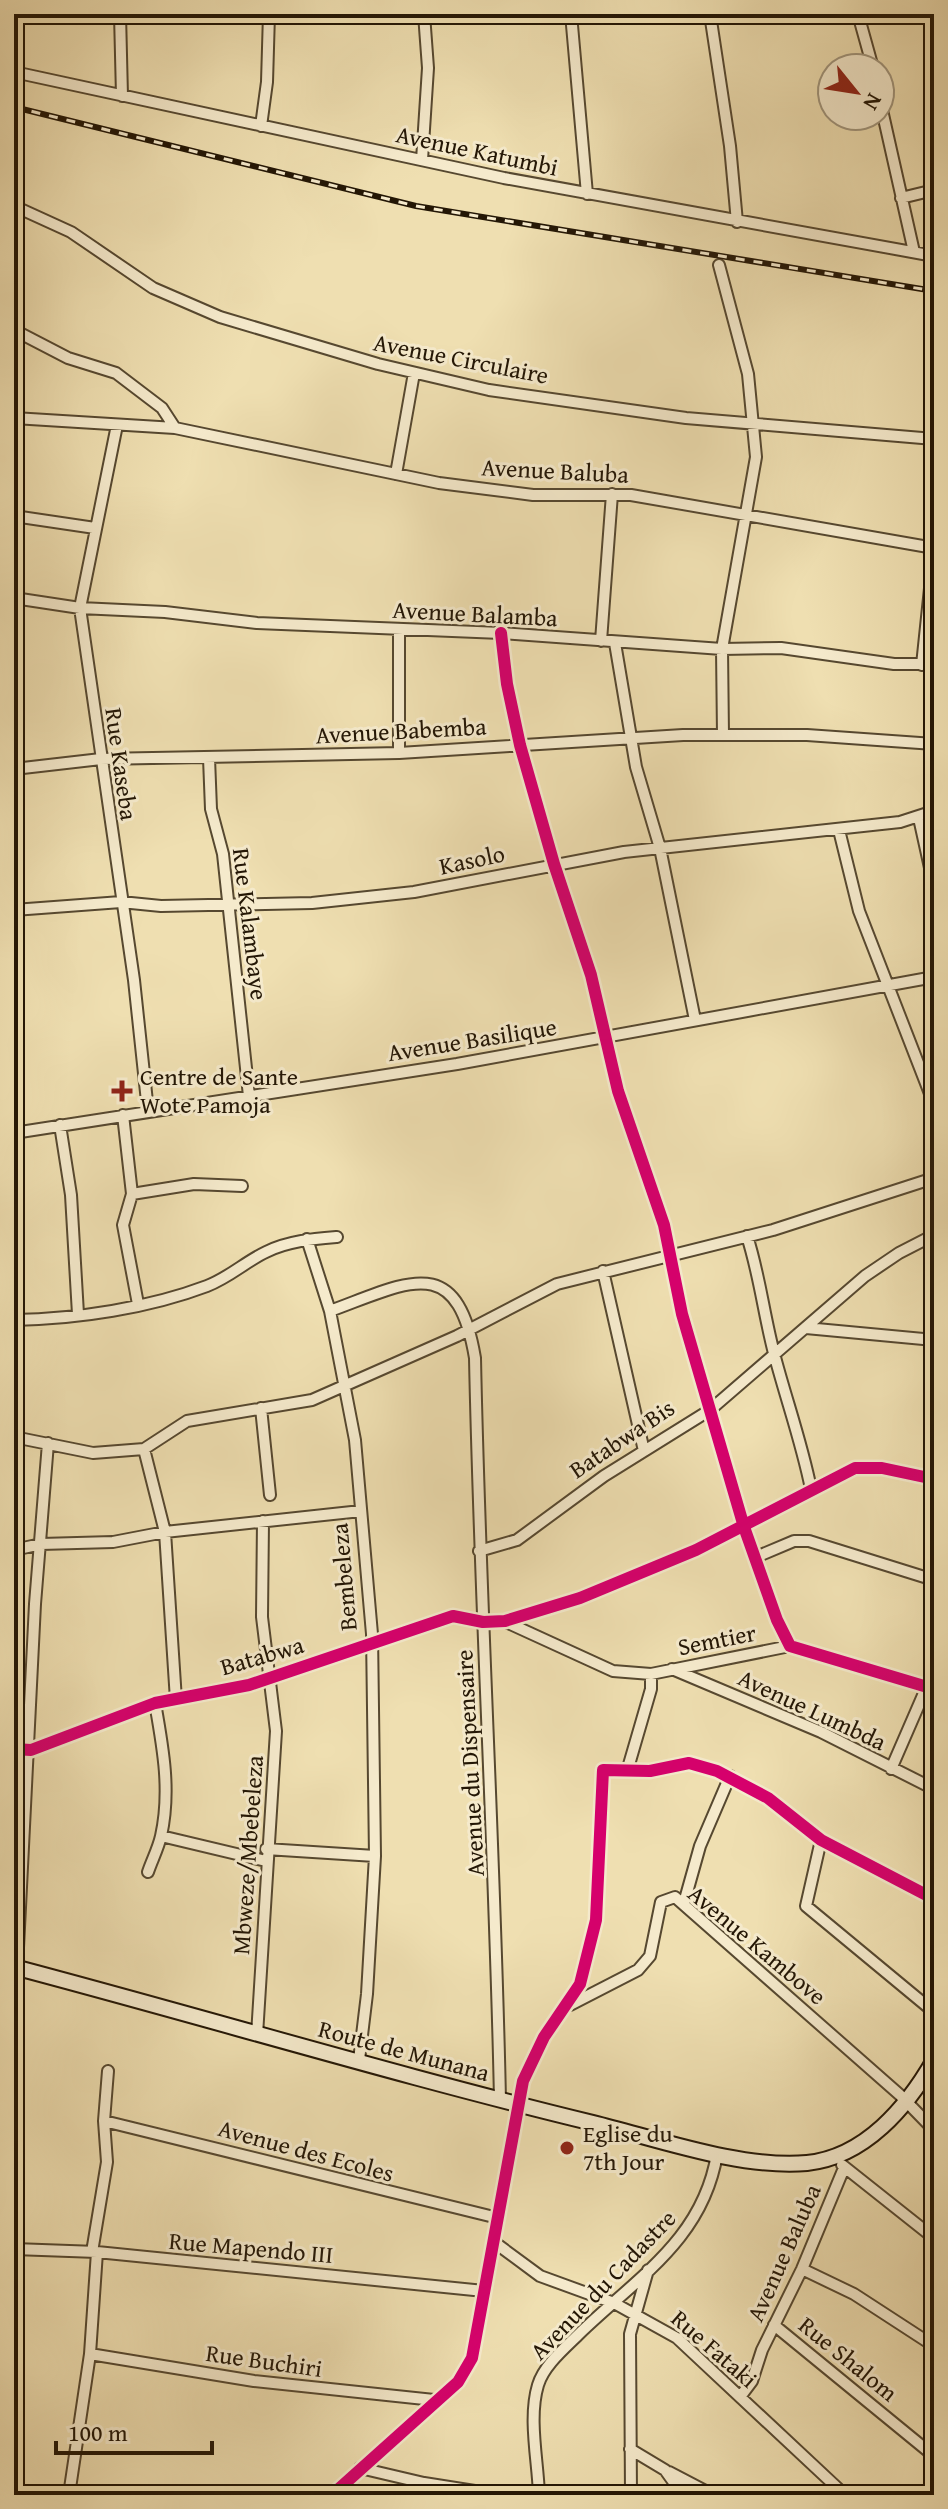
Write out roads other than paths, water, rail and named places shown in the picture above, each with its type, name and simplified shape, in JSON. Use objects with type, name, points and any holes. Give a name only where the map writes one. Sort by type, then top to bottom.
[{"type":"main road","name":"Route de Munana","points":[[16,1968],[518,2105],[717,2154],[779,2164],[841,2162],[887,2124],[933,2064]]},
{"type":"street","points":[[120,14],[122,96]]},
{"type":"street","points":[[261,126],[267,82],[269,14]]},
{"type":"street","points":[[422,160],[428,68],[424,14]]},
{"type":"street","points":[[571,14],[587,194]]},
{"type":"street","points":[[710,14],[730,146],[737,222]]},
{"type":"street","points":[[858,14],[869,52]]},
{"type":"street","name":"Avenue Katumbi","points":[[14,72],[587,194],[934,256]]},
{"type":"street","points":[[887,132],[914,252]]},
{"type":"street","points":[[901,198],[934,190]]},
{"type":"street","name":"Avenue Circulaire","points":[[14,206],[71,232],[153,288],[220,317],[324,350],[414,373],[489,390],[754,427],[934,439]]},
{"type":"street","points":[[719,265],[744,353],[756,457],[722,649],[723,735]]},
{"type":"street","points":[[14,330],[68,358],[116,373],[162,408],[175,428]]},
{"type":"street","points":[[396,474],[414,373]]},
{"type":"street","name":"Avenue Baluba","points":[[14,418],[175,428],[396,474],[533,495],[612,494],[672,501],[745,517],[934,549]]},
{"type":"street","name":"Rue Kaseba","points":[[117,425],[80,608],[148,1111]]},
{"type":"street","points":[[601,641],[612,494]]},
{"type":"street","points":[[14,516],[95,528]]},
{"type":"street","points":[[922,665],[934,549]]},
{"type":"street","name":"Avenue Balamba","points":[[14,598],[80,608],[165,612],[257,623],[501,633],[722,649],[781,648],[934,664]]},
{"type":"street","points":[[399,630],[399,753]]},
{"type":"street","points":[[501,633],[507,684],[520,745],[554,864],[591,975],[625,1113],[651,1184],[672,1256],[682,1314],[744,1527],[777,1620],[790,1646],[931,1688]]},
{"type":"street","points":[[615,643],[631,740],[660,848],[695,1020]]},
{"type":"street","name":"Avenue Babemba","points":[[14,769],[101,759],[399,753],[723,735],[807,735],[934,744]]},
{"type":"street","name":"Rue Kalambaye","points":[[209,758],[211,809],[223,854],[249,1096]]},
{"type":"street","name":"Kasolo","points":[[16,910],[121,902],[227,906],[312,903],[414,892],[554,864],[660,848],[839,830],[919,818],[934,811]]},
{"type":"street","points":[[919,818],[934,886]]},
{"type":"street","points":[[839,830],[859,911],[934,1104]]},
{"type":"street","points":[[14,928],[16,910]]},
{"type":"street","name":"Avenue Basilique","points":[[14,1133],[469,1062],[934,977]]},
{"type":"street","points":[[123,1115],[132,1194],[123,1225],[138,1304]]},
{"type":"street","points":[[60,1125],[71,1195],[78,1314]]},
{"type":"street","points":[[14,1437],[93,1453],[144,1449],[187,1421],[312,1400],[471,1329],[557,1284],[852,1207],[934,1178]]},
{"type":"street","points":[[132,1194],[194,1184],[242,1186]]},
{"type":"street","name":"Batabwa Bis","points":[[479,1551],[524,1536],[582,1491],[710,1410],[865,1276],[899,1253],[934,1235]]},
{"type":"street","points":[[747,1236],[766,1305],[774,1355],[799,1431],[811,1489]]},
{"type":"street","points":[[14,1320],[138,1304],[206,1286],[238,1272],[268,1251],[307,1239],[337,1237]]},
{"type":"street","name":"Bembeleza","points":[[307,1239],[330,1311],[355,1440],[372,1646],[375,1856],[367,1994],[359,2060]]},
{"type":"street","points":[[603,1271],[644,1451]]},
{"type":"street","points":[[330,1311],[418,1281],[434,1283],[462,1307],[471,1329]]},
{"type":"street","points":[[806,1328],[934,1340]]},
{"type":"street","name":"Avenue du Dispensaire","points":[[471,1329],[475,1358],[479,1551],[497,1897],[500,2100]]},
{"type":"street","points":[[261,1408],[270,1495]]},
{"type":"street","points":[[16,1968],[48,1443]]},
{"type":"street","points":[[144,1449],[165,1532],[176,1700]]},
{"type":"street","name":"Batabwa","points":[[14,1749],[31,1750],[155,1703],[272,1678],[453,1616],[483,1622],[505,1621],[580,1598],[744,1527],[855,1468],[869,1466],[934,1479]]},
{"type":"street","points":[[14,1550],[41,1544],[113,1542],[165,1532],[361,1511]]},
{"type":"street","name":"Mbweze/Mbebeleza","points":[[257,2035],[266,1849],[276,1731],[272,1678],[262,1617],[263,1521]]},
{"type":"street","points":[[756,1557],[794,1541],[809,1541],[934,1580]]},
{"type":"street","name":"Semtier","points":[[505,1621],[613,1671],[651,1674],[790,1646]]},
{"type":"street","name":"Avenue Lumbda","points":[[672,1669],[809,1726],[934,1789]]},
{"type":"street","points":[[891,1769],[931,1688],[934,1670]]},
{"type":"street","name":"Semtier","points":[[628,1768],[651,1689],[651,1674]]},
{"type":"street","points":[[148,1872],[161,1836],[165,1767],[155,1703]]},
{"type":"street","points":[[332,2495],[467,2371],[476,2343],[518,2105],[536,2053],[580,1984],[596,1920],[603,1770],[628,1768],[650,1771],[689,1763],[730,1776],[768,1798],[821,1840],[934,1899]]},
{"type":"street","points":[[684,1903],[700,1846],[730,1776]]},
{"type":"street","points":[[161,1836],[266,1861]]},
{"type":"street","points":[[821,1840],[806,1906],[934,2012]]},
{"type":"street","points":[[266,1849],[375,1856]]},
{"type":"street","name":"Avenue Kambove","points":[[566,2007],[638,1970],[650,1956],[661,1902],[675,1897],[906,2100],[934,2130]]},
{"type":"street","points":[[69,2495],[90,2354],[95,2252],[107,2162],[104,2121],[108,2071]]},
{"type":"street","name":"Avenue des Ecoles","points":[[104,2121],[498,2218]]},
{"type":"street","name":"Avenue du Cadastre","points":[[539,2495],[535,2410],[539,2383],[569,2344],[672,2247],[703,2206],[717,2154]]},
{"type":"street","points":[[841,2162],[934,2238]]},
{"type":"street","name":"Avenue Baluba","points":[[740,2397],[752,2381],[774,2325],[802,2269],[841,2162]]},
{"type":"street","name":"Rue Fataki","points":[[494,2242],[548,2280],[614,2303],[677,2338],[845,2495]]},
{"type":"street","name":"Rue Mapendo III","points":[[14,2249],[95,2252],[484,2291]]},
{"type":"street","points":[[631,2495],[630,2334],[649,2268]]},
{"type":"street","points":[[802,2269],[868,2302],[934,2346]]},
{"type":"street","name":"Rue Shalom","points":[[774,2325],[934,2456]]},
{"type":"street","name":"Rue Buchiri","points":[[90,2354],[254,2381],[434,2400]]},
{"type":"street","points":[[630,2449],[713,2495]]},
{"type":"street","points":[[360,2468],[424,2483],[500,2495]]},
{"type":"street","points":[[665,2470],[683,2495]]},
{"type":"railway","points":[[14,107],[416,206],[934,291]]},
{"type":"place","name":"Centre de Sante Wote Pamoja","points":[[122,1091]]},
{"type":"place","name":"Eglise du 7th Jour","points":[[567,2148]]}]
